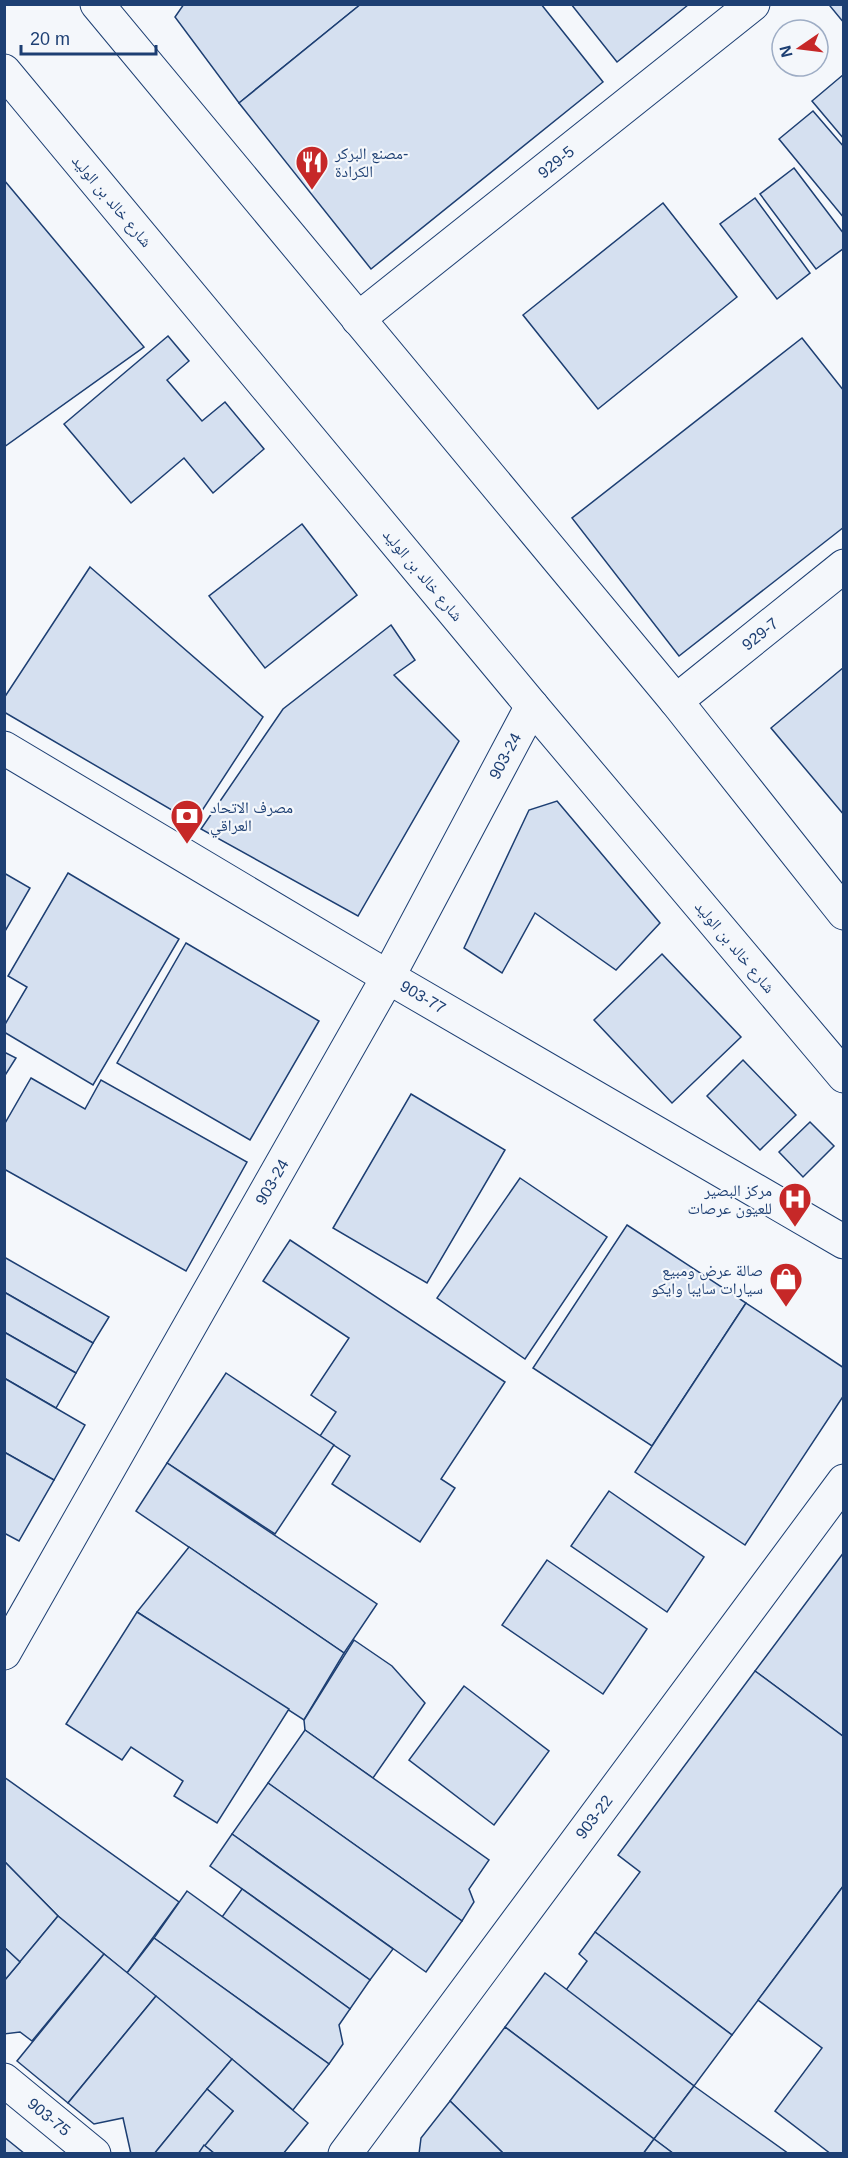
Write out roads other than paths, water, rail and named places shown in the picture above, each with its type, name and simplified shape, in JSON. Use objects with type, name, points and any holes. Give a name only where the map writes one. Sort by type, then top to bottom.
[{"type":"street","name":"929-5","points":[[358,319],[753,4]]},
{"type":"street","points":[[102,9],[676,701],[843,913]]},
{"type":"street","name":"شارع خالد بن الوليد","points":[[11,84],[843,1076]]},
{"type":"street","name":"929-7","points":[[676,701],[843,566]]},
{"type":"street","name":"903-24","points":[[4,1653],[388,977],[532,706]]},
{"type":"street","name":"903-77","points":[[4,748],[388,977],[843,1242]]},
{"type":"street","name":"903-22","points":[[345,2154],[843,1481]]},
{"type":"street","name":"903-75","points":[[4,2080],[94,2154]]},
{"type":"place","name":"مصنع البركر- الكرادة","points":[[312,191]]},
{"type":"place","name":"مصرف الاتحاد العراقي","points":[[187,845]]},
{"type":"place","name":"مركز البصير للعيون عرصات","points":[[795,1228]]},
{"type":"place","name":"صالة عرض ومبيع سيارات سايبا وايكو","points":[[786,1308]]}]
